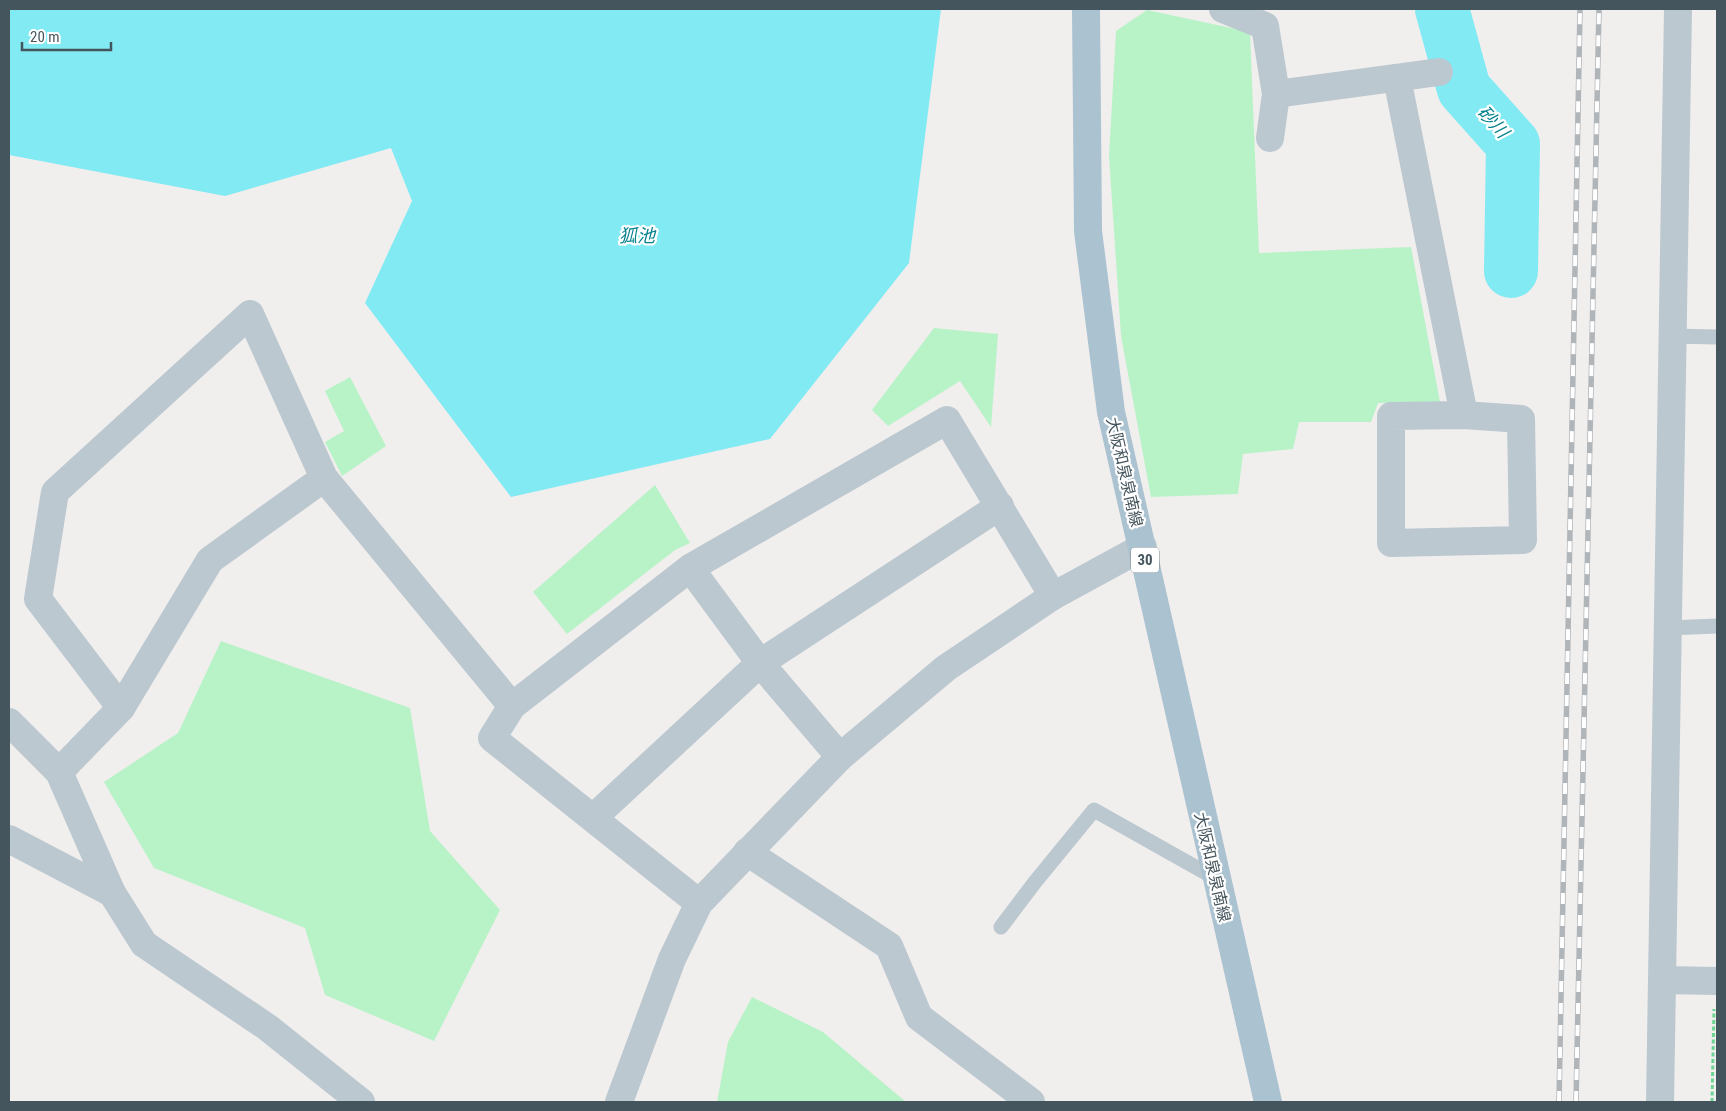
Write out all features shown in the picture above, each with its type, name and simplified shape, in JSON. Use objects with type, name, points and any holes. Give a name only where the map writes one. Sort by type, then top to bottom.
[{"type":"main road","name":"大阪和泉泉南線","points":[[1086,9],[1088,230],[1111,412],[1215,878],[1268,1102]]},
{"type":"street","points":[[1223,9],[1265,26],[1276,94],[1270,138]]},
{"type":"street","points":[[1660,1102],[1664,980],[1678,9]]},
{"type":"street","points":[[1276,94],[1438,72]]},
{"type":"street","points":[[1397,78],[1464,415]]},
{"type":"street","points":[[121,708],[38,598],[55,492],[250,314],[324,478],[512,706]]},
{"type":"street","points":[[1464,415],[1521,419],[1523,540],[1392,543],[1391,416],[1464,415]]},
{"type":"street","points":[[699,903],[492,738],[512,706],[690,568],[946,420],[1053,596]]},
{"type":"street","points":[[59,772],[121,708],[210,560],[324,478]]},
{"type":"street","points":[[593,818],[760,663],[1000,506]]},
{"type":"street","points":[[619,1102],[672,959],[699,903],[747,852],[840,757],[946,668],[1053,596],[1142,547]]},
{"type":"street","points":[[690,568],[760,663],[840,757]]},
{"type":"street","points":[[9,722],[59,772],[112,893],[144,944],[267,1027],[361,1102]]},
{"type":"street","points":[[9,839],[112,893]]},
{"type":"street","points":[[747,852],[889,946],[919,1017],[1031,1102]]},
{"type":"street","points":[[1664,980],[1716,981]]},
{"type":"lane","points":[[1672,336],[1717,337]]},
{"type":"lane","points":[[1668,628],[1717,626]]},
{"type":"lane","points":[[1002,927],[1034,882],[1094,810],[1215,878]]},
{"type":"path","points":[[1712,1102],[1716,981]]},
{"type":"green space","points":[[1147,10],[1250,32],[1259,253],[1411,247],[1440,402],[1378,403],[1371,422],[1299,422],[1293,449],[1243,454],[1238,494],[1151,497],[1121,336],[1109,156],[1116,31]]},
{"type":"green space","points":[[934,328],[998,334],[991,427],[960,381],[888,426],[872,410]]},
{"type":"green space","points":[[350,377],[386,446],[342,476],[325,442],[344,431],[325,391]]},
{"type":"green space","points":[[655,485],[690,543],[675,550],[567,634],[533,592]]},
{"type":"green space","points":[[221,641],[410,708],[430,831],[500,910],[434,1041],[325,995],[305,928],[154,868],[104,782],[178,733]]},
{"type":"green space","points":[[752,997],[823,1032],[906,1102],[717,1102],[728,1042]]},
{"type":"water","name":"狐池","points":[[9,9],[941,9],[909,263],[770,439],[511,497],[365,303],[412,201],[391,148],[225,196],[9,155]]},
{"type":"waterway","name":"砂川","points":[[1442,9],[1464,89],[1513,144],[1511,271]]},
{"type":"railway","points":[[1559,1102],[1580,9]]},
{"type":"railway","points":[[1576,1102],[1599,9]]}]
